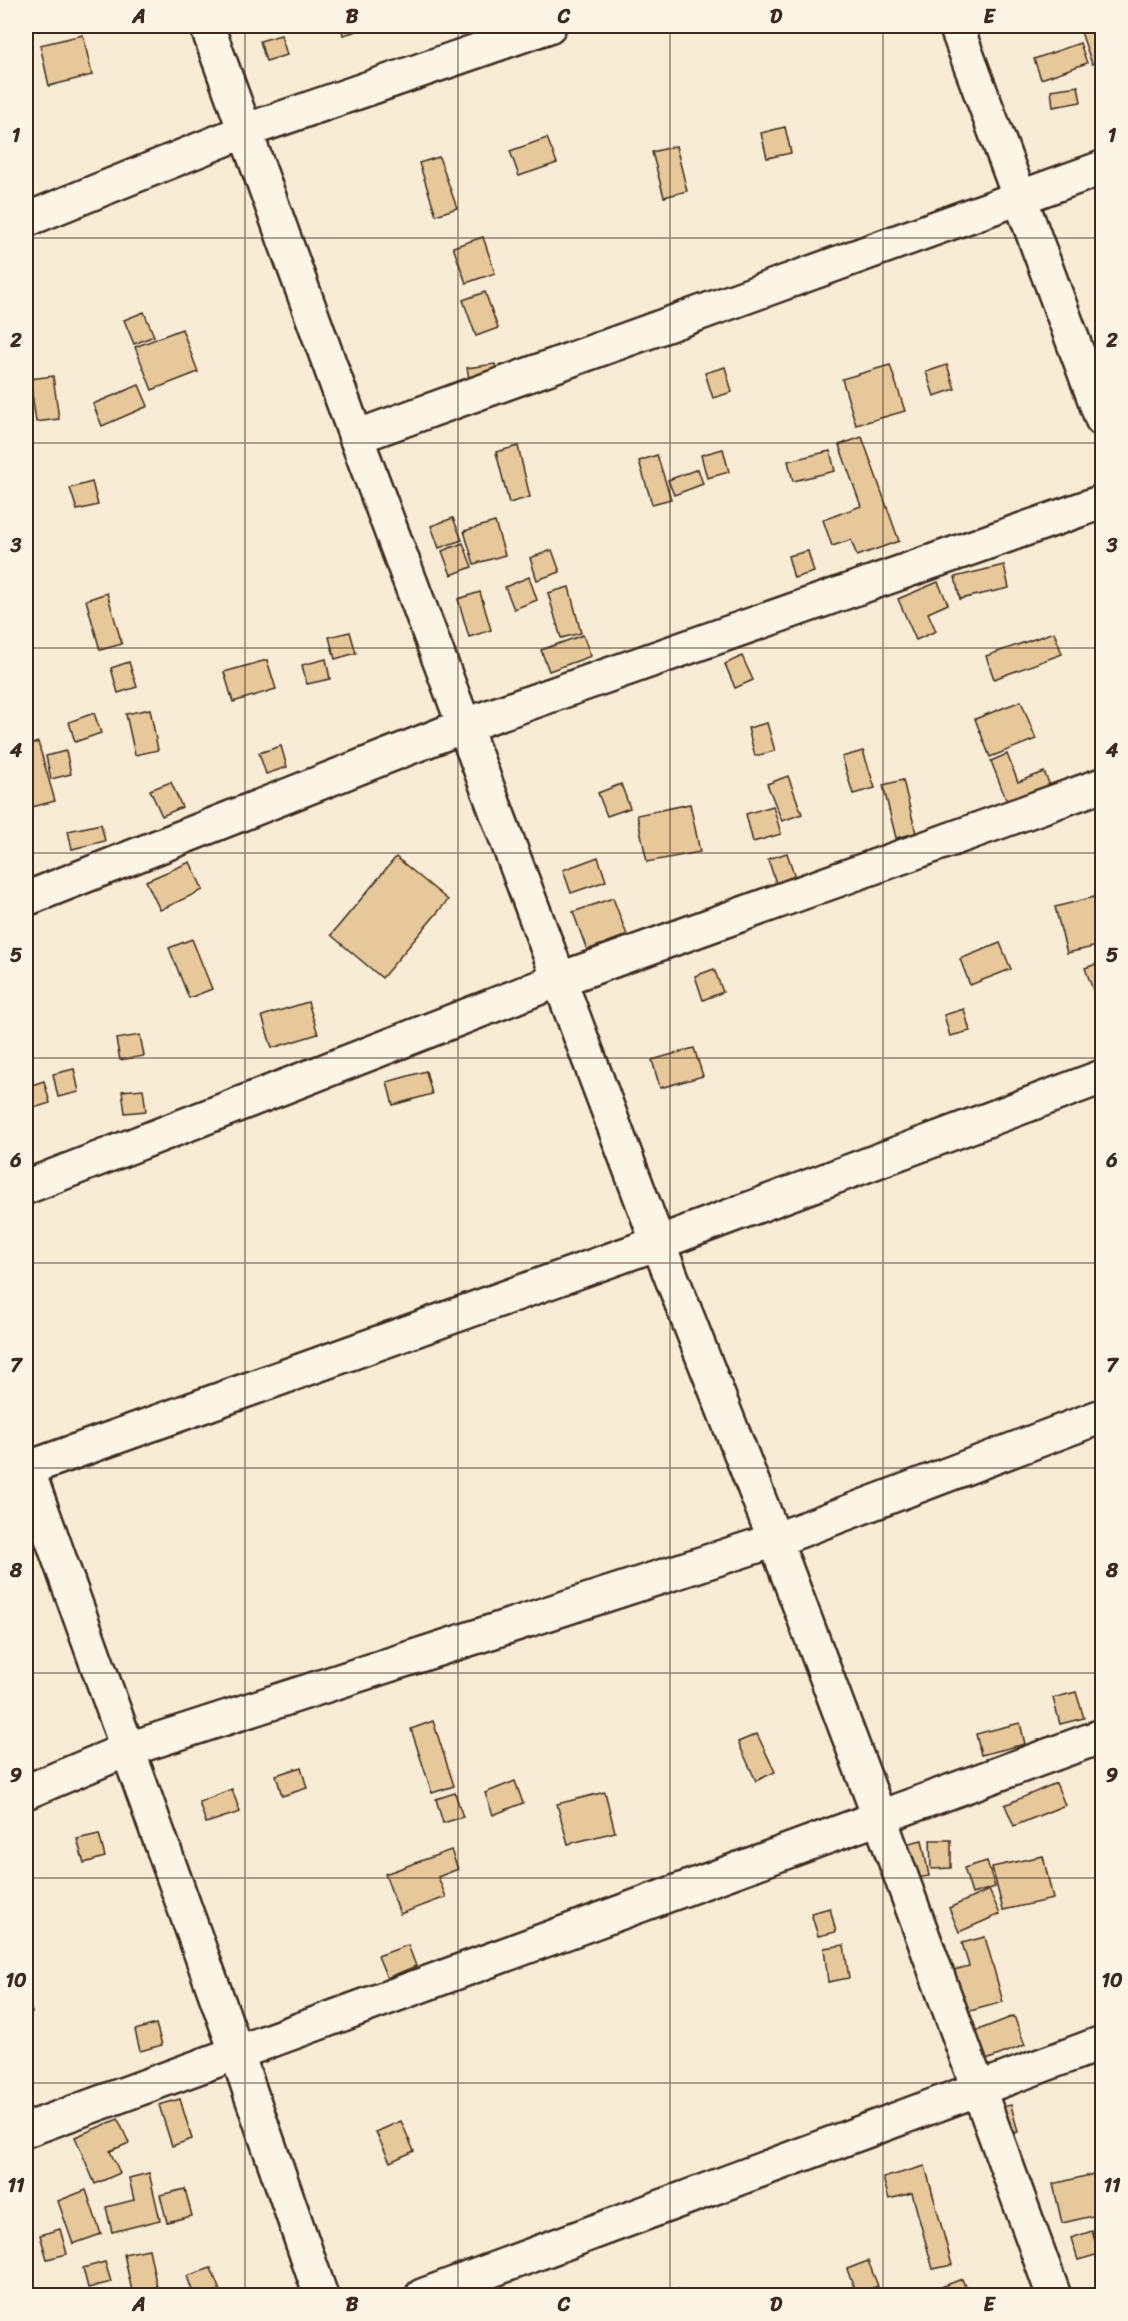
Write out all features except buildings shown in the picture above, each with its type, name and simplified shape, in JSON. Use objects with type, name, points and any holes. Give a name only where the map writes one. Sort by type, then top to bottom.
[{"type":"street","points":[[207,26],[356,436],[658,1243],[775,1540],[879,1816],[1054,2295]]},
{"type":"street","points":[[26,220],[245,131],[549,26]]},
{"type":"street","points":[[956,26],[1102,419]]},
{"type":"street","points":[[356,436],[1102,168]]},
{"type":"street","points":[[26,899],[465,725],[1102,502]]},
{"type":"street","points":[[26,1187],[561,979],[1102,785]]},
{"type":"street","points":[[321,2295],[236,2051],[26,1468],[658,1243],[1102,1077]]},
{"type":"street","points":[[26,1792],[126,1750],[775,1540],[1102,1416]]},
{"type":"street","points":[[26,2130],[236,2051],[1102,1736]]},
{"type":"street","points":[[422,2295],[1102,2043]]}]
